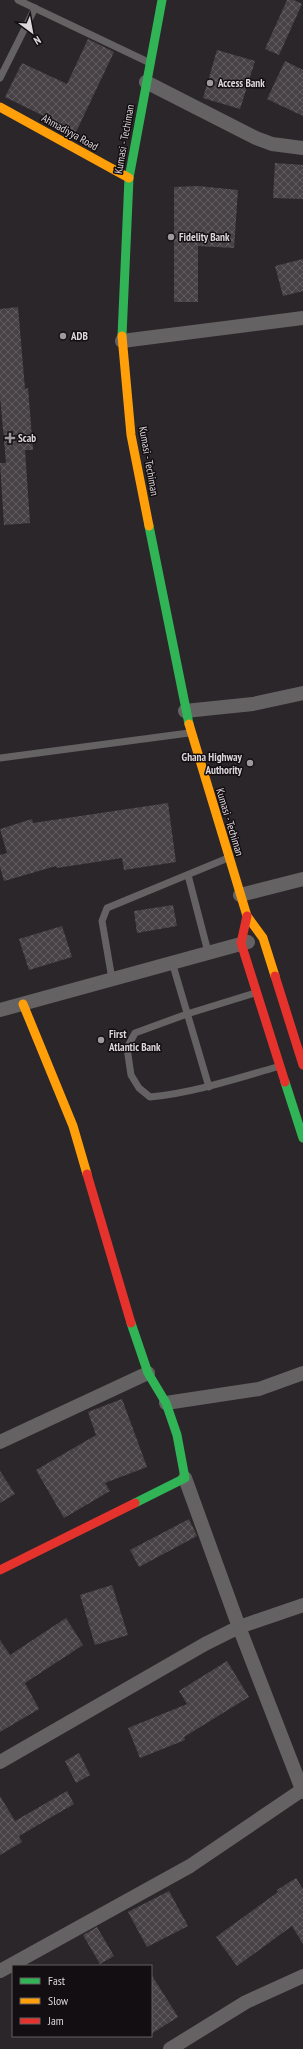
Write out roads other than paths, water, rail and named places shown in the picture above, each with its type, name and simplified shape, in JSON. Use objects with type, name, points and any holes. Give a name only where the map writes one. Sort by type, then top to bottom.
[{"type":"main road","name":"Kumasi - Techiman","points":[[162,0],[149,62],[129,178],[122,341],[131,435],[185,711],[191,733],[247,916],[264,938],[303,1065]]},
{"type":"main road","name":"Ahmadiyya Road","points":[[0,107],[129,178]]},
{"type":"main road","points":[[247,916],[241,943],[303,1138]]},
{"type":"main road","points":[[0,1570],[185,1478],[177,1435],[166,1403],[148,1373],[122,1297],[73,1126],[23,1004]]},
{"type":"street","points":[[146,82],[256,138],[272,144],[303,148]]},
{"type":"street","points":[[122,341],[303,318]]},
{"type":"street","points":[[185,711],[253,704],[303,693]]},
{"type":"street","points":[[240,895],[303,879]]},
{"type":"street","points":[[0,1010],[241,943],[264,938]]},
{"type":"street","points":[[0,1442],[148,1373]]},
{"type":"street","points":[[166,1403],[259,1389],[303,1373]]},
{"type":"street","points":[[0,1971],[190,1866],[303,1791],[239,1627],[185,1478]]},
{"type":"street","points":[[0,1762],[205,1644],[239,1627],[303,1605]]},
{"type":"street","points":[[170,2049],[246,2002],[303,1976]]},
{"type":"lane","points":[[18,0],[149,62]]},
{"type":"lane","points":[[0,78],[35,8]]},
{"type":"lane","points":[[0,758],[191,733]]},
{"type":"lane","points":[[112,979],[102,921],[107,908],[229,858]]},
{"type":"lane","points":[[188,875],[208,952]]},
{"type":"lane","points":[[172,962],[209,1087]]},
{"type":"lane","points":[[257,992],[187,1014],[135,1033],[127,1048],[131,1075],[139,1088],[150,1097],[168,1096],[209,1087],[281,1066]]},
{"type":"place","name":"Access Bank","points":[[210,83]]},
{"type":"place","name":"Fidelity Bank","points":[[171,237]]},
{"type":"place","name":"ADB","points":[[63,336]]},
{"type":"place","name":"Scab","points":[[10,438]]},
{"type":"place","name":"Ghana Highway Authority","points":[[250,763]]},
{"type":"place","name":"First Atlantic Bank","points":[[101,1040]]}]
